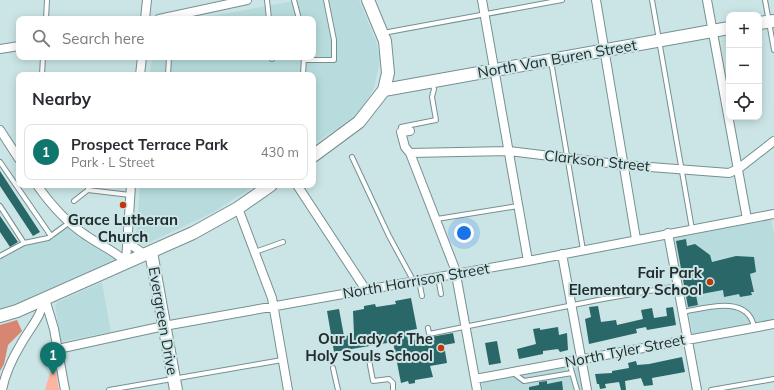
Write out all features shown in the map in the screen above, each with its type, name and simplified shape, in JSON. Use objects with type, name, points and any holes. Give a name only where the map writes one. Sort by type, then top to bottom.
[{"type":"street","points":[[146,16],[147,0]]},
{"type":"street","points":[[177,16],[247,0]]},
{"type":"street","points":[[316,154],[359,122],[384,90],[388,74],[383,33],[368,0]]},
{"type":"street","points":[[482,0],[528,261]]},
{"type":"street","points":[[596,0],[636,239]]},
{"type":"street","points":[[707,0],[747,218]]},
{"type":"street","name":"North Van Buren Street","points":[[384,90],[726,29]]},
{"type":"street","points":[[0,49],[16,46]]},
{"type":"street","points":[[140,72],[142,60]]},
{"type":"street","points":[[0,130],[16,154]]},
{"type":"street","points":[[406,131],[405,147],[410,153],[437,220],[456,273],[477,390]]},
{"type":"street","points":[[738,169],[774,141]]},
{"type":"street","name":"Clarkson Street","points":[[410,153],[509,151],[624,166],[729,172],[738,169]]},
{"type":"street","points":[[39,188],[60,213],[70,222],[86,235],[118,255],[126,262]]},
{"type":"street","points":[[126,262],[131,188]]},
{"type":"street","points":[[0,316],[45,298],[193,233],[238,208],[268,188]]},
{"type":"street","points":[[299,188],[366,290]]},
{"type":"street","points":[[238,208],[268,287],[288,390]]},
{"type":"street","name":"North Harrison Street","points":[[58,349],[164,326],[528,261],[692,228],[774,214]]},
{"type":"street","points":[[668,233],[697,390]]},
{"type":"street","points":[[127,242],[147,253]]},
{"type":"street","name":"Evergreen Drive","points":[[147,253],[164,326],[175,384]]},
{"type":"street","points":[[562,254],[587,390]]},
{"type":"street","points":[[45,298],[54,329],[65,390]]},
{"type":"street","points":[[2,390],[3,377],[39,317],[45,298]]},
{"type":"street","name":"North Tyler Street","points":[[475,379],[774,324]]},
{"type":"lane","points":[[46,16],[47,0]]},
{"type":"lane","points":[[267,0],[269,16]]},
{"type":"lane","points":[[294,0],[298,16]]},
{"type":"lane","points":[[316,59],[334,60],[334,40],[326,0]]},
{"type":"lane","points":[[383,33],[562,0]]},
{"type":"lane","points":[[652,0],[692,228]]},
{"type":"lane","points":[[765,0],[767,22],[774,50]]},
{"type":"lane","points":[[42,72],[43,60]]},
{"type":"lane","points":[[168,72],[169,60]]},
{"type":"lane","points":[[303,72],[304,60]]},
{"type":"lane","points":[[551,61],[583,250]]},
{"type":"lane","points":[[406,131],[401,127],[436,120],[432,97],[434,89],[432,82]]},
{"type":"lane","points":[[352,157],[389,236],[417,281],[422,296]]},
{"type":"lane","points":[[0,162],[16,186]]},
{"type":"lane","points":[[17,188],[51,236]]},
{"type":"lane","points":[[74,201],[87,188]]},
{"type":"lane","points":[[93,188],[130,195]]},
{"type":"lane","points":[[0,206],[24,243]]},
{"type":"lane","points":[[437,220],[519,206]]},
{"type":"lane","points":[[1,253],[24,243],[51,236],[70,222]]},
{"type":"lane","points":[[255,252],[283,242]]},
{"type":"lane","points":[[438,277],[441,294]]},
{"type":"lane","points":[[428,328],[429,334],[678,286]]},
{"type":"lane","points":[[683,312],[717,305],[739,308],[748,314],[754,327]]},
{"type":"lane","points":[[109,390],[175,384],[282,360]]},
{"type":"lane","points":[[369,360],[373,381],[390,379],[393,383],[393,390]]},
{"type":"lane","points":[[569,362],[577,390]]},
{"type":"lane","points":[[333,368],[338,389]]},
{"type":"lane","points":[[512,372],[524,381],[572,373]]},
{"type":"lane","points":[[712,390],[774,379]]},
{"type":"shaded area","points":[[300,0],[359,0],[376,41],[380,60],[374,88],[360,112],[316,142],[316,72],[150,72],[152,60],[316,60],[316,16],[211,16]]},
{"type":"shaded area","points":[[140,188],[251,188],[212,213],[144,245],[138,242],[136,238]]},
{"type":"shaded area","points":[[771,219],[774,234],[774,320],[693,335],[674,237]]},
{"type":"shaded area","points":[[64,224],[83,239],[115,258],[115,261],[0,311],[0,258],[12,250],[38,240]]},
{"type":"shaded area","points":[[102,282],[111,332],[61,342],[55,305],[58,302]]},
{"type":"shaded area","points":[[17,320],[22,331],[8,345],[4,364],[0,371],[0,325]]},
{"type":"shaded area","points":[[54,359],[59,390],[45,390]]},
{"type":"shaded area","points":[[579,364],[584,390],[483,390],[482,383]]},
{"type":"building","points":[[0,171],[40,232],[33,236],[0,186]]},
{"type":"building","points":[[0,216],[18,242],[10,247],[0,232]]},
{"type":"building","points":[[686,239],[687,246],[695,244],[710,255],[712,262],[736,256],[754,257],[756,272],[750,274],[754,292],[751,292],[752,295],[740,297],[739,294],[724,297],[723,290],[696,295],[698,305],[688,307],[676,241]]},
{"type":"building","points":[[411,298],[417,329],[406,331],[408,341],[453,333],[455,343],[444,345],[447,363],[430,366],[433,377],[415,380],[415,383],[409,384],[408,381],[401,383],[393,342],[334,352],[327,311],[339,309],[344,336],[354,335],[353,311],[364,309],[364,306],[375,304],[376,307],[396,304],[395,301]]},
{"type":"building","points":[[598,306],[601,322],[616,320],[617,325],[643,319],[641,310],[652,308],[654,318],[667,316],[666,308],[673,307],[676,325],[647,330],[646,327],[636,329],[637,333],[589,344],[585,319],[591,317],[589,307]]},
{"type":"building","points":[[558,327],[559,335],[567,333],[568,350],[560,352],[558,349],[543,351],[543,354],[519,359],[517,349],[536,344],[533,329],[540,328],[540,330]]},
{"type":"building","points":[[497,341],[501,363],[489,365],[485,343]]},
{"type":"building","points":[[682,357],[685,372],[652,378],[653,385],[644,386],[641,378],[625,381],[626,390],[621,390],[619,382],[605,384],[606,388],[600,389],[599,384],[597,384],[595,374],[612,373],[612,371],[629,368],[628,363],[636,361],[637,365],[649,364]]},
{"type":"building","points":[[547,381],[547,384],[562,381],[563,390],[529,390],[529,387],[539,385],[539,382]]},
{"type":"place","name":"Grace Lutheran Church","points":[[123,205]]},
{"type":"place","name":"Fair Park Elementary School","points":[[710,282]]},
{"type":"place","name":"Our Lady of The Holy Souls School","points":[[441,348]]},
{"type":"place","name":"Prospect Terrace Park","points":[[53,375]]}]
